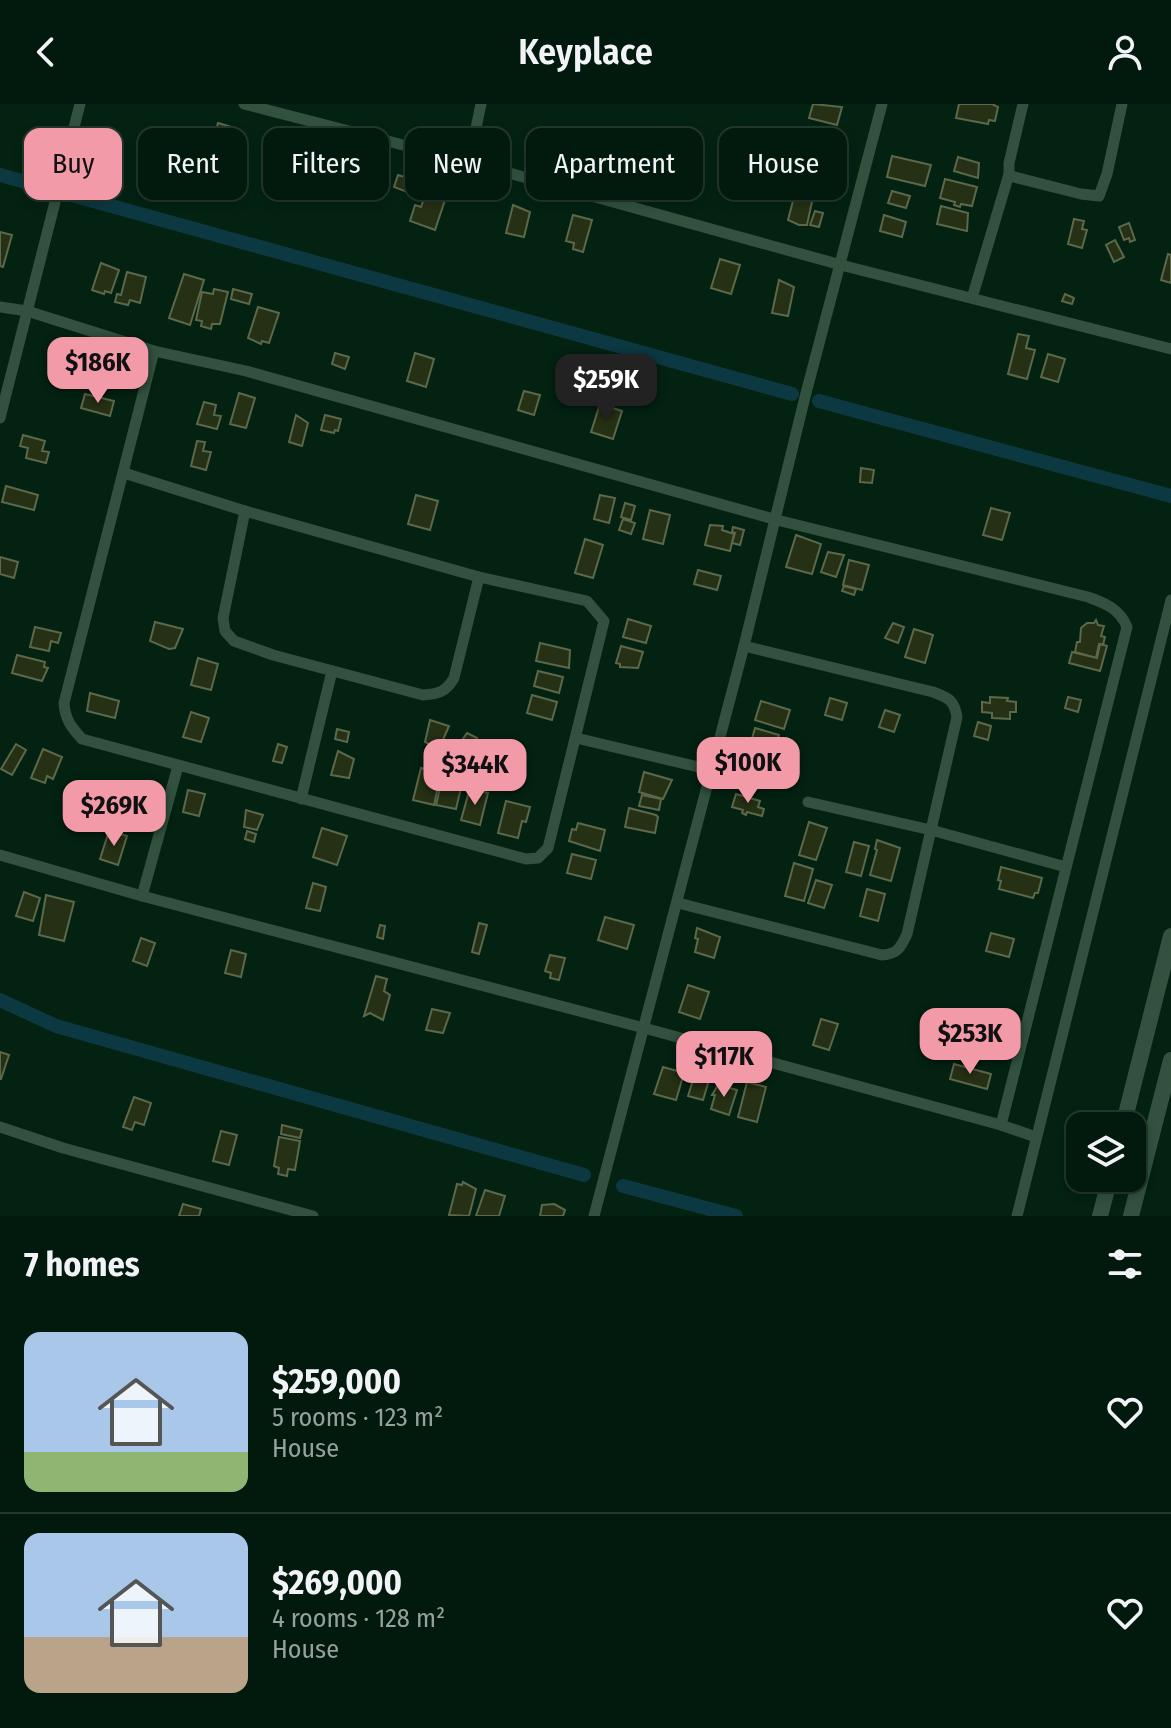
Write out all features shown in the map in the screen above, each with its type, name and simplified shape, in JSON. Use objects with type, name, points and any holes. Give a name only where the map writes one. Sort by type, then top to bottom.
[{"type":"main road","points":[[1127,1112],[1171,936]]},
{"type":"main road","points":[[1131,1216],[1171,1060]]},
{"type":"main road","points":[[1100,1216],[1106,1192]]},
{"type":"street","points":[[0,418],[80,104]]},
{"type":"street","points":[[244,104],[405,146]]},
{"type":"street","points":[[476,128],[481,104]]},
{"type":"street","points":[[594,1216],[678,903],[882,104]]},
{"type":"street","points":[[972,298],[1009,174],[1023,104]]},
{"type":"street","points":[[1009,174],[1099,196],[1107,174],[1122,104]]},
{"type":"street","points":[[510,173],[841,265],[1171,349]]},
{"type":"street","points":[[0,307],[27,311],[154,351],[246,371],[777,520],[1110,605],[1123,617],[1127,627],[1001,1125]]},
{"type":"street","points":[[124,473],[245,511],[479,577],[587,601],[604,621],[548,848],[538,858],[526,859],[82,739],[70,726],[64,703],[154,351]]},
{"type":"street","points":[[245,511],[223,618],[225,631],[234,641],[332,671],[423,695],[438,694],[448,688],[460,659],[479,577]]},
{"type":"street","points":[[1017,1216],[1171,600]]},
{"type":"street","points":[[678,903],[882,955],[900,950],[907,934],[957,717],[955,704],[949,698],[744,646]]},
{"type":"street","points":[[301,799],[332,671]]},
{"type":"street","points":[[576,738],[711,770]]},
{"type":"street","points":[[142,896],[178,766]]},
{"type":"street","points":[[808,802],[931,830],[1066,867]]},
{"type":"street","points":[[0,855],[1036,1137]]},
{"type":"street","points":[[0,1127],[63,1148],[313,1216]]},
{"type":"building","points":[[813,104],[842,107],[837,125],[809,118]]},
{"type":"building","points":[[959,104],[992,104],[998,107],[995,121],[989,120],[988,124],[956,118]]},
{"type":"building","points":[[218,123],[235,128],[217,128]]},
{"type":"building","points":[[892,156],[931,165],[925,186],[887,177]]},
{"type":"building","points":[[958,157],[979,163],[978,178],[954,171]]},
{"type":"building","points":[[398,175],[405,177],[405,191],[394,187]]},
{"type":"building","points":[[945,179],[977,187],[972,206],[961,204],[960,207],[954,205],[955,202],[940,198]]},
{"type":"building","points":[[892,191],[910,196],[906,208],[888,203]]},
{"type":"building","points":[[423,200],[445,200],[435,230],[410,221],[415,205],[421,207]]},
{"type":"building","points":[[793,200],[812,200],[807,225],[788,220]]},
{"type":"building","points":[[513,205],[530,212],[524,237],[506,233]]},
{"type":"building","points":[[941,206],[968,213],[967,231],[937,224]]},
{"type":"building","points":[[815,211],[823,213],[819,227],[810,225]]},
{"type":"building","points":[[573,215],[592,220],[583,252],[573,249],[574,243],[566,241]]},
{"type":"building","points":[[884,215],[906,222],[902,237],[880,231]]},
{"type":"building","points":[[1074,219],[1084,221],[1082,229],[1087,230],[1082,248],[1068,244]]},
{"type":"building","points":[[1129,223],[1135,240],[1130,242],[1129,238],[1124,240],[1119,227]]},
{"type":"building","points":[[0,232],[12,235],[3,267],[0,266]]},
{"type":"building","points":[[1115,240],[1124,257],[1114,262],[1106,245]]},
{"type":"building","points":[[1168,254],[1171,255],[1171,283],[1161,280]]},
{"type":"building","points":[[720,259],[740,265],[731,294],[711,288]]},
{"type":"building","points":[[101,263],[119,270],[111,293],[92,290]]},
{"type":"building","points":[[127,272],[146,277],[140,303],[130,300],[128,305],[115,302],[117,294],[121,295]]},
{"type":"building","points":[[184,274],[204,280],[190,325],[169,318]]},
{"type":"building","points":[[779,280],[794,287],[788,316],[772,313]]},
{"type":"building","points":[[214,289],[228,292],[220,324],[212,324],[211,329],[201,326],[202,321],[196,320],[202,292],[213,294]]},
{"type":"building","points":[[233,289],[252,294],[249,304],[231,299]]},
{"type":"building","points":[[1065,294],[1074,298],[1072,304],[1062,301]]},
{"type":"building","points":[[258,307],[279,313],[269,343],[262,341],[261,344],[248,338]]},
{"type":"building","points":[[1018,334],[1029,336],[1026,348],[1035,350],[1027,379],[1008,374]]},
{"type":"building","points":[[95,349],[124,357],[122,378],[93,371]]},
{"type":"building","points":[[335,353],[349,357],[345,369],[332,364]]},
{"type":"building","points":[[415,353],[434,359],[426,387],[407,381]]},
{"type":"building","points":[[1048,354],[1065,359],[1058,382],[1041,377]]},
{"type":"building","points":[[524,391],[540,395],[534,415],[518,410]]},
{"type":"building","points":[[239,393],[255,398],[246,428],[230,424]]},
{"type":"building","points":[[85,394],[114,401],[110,416],[81,408]]},
{"type":"building","points":[[204,402],[216,405],[214,415],[221,416],[217,429],[197,424]]},
{"type":"building","points":[[600,404],[622,411],[613,439],[591,432]]},
{"type":"building","points":[[296,415],[308,423],[302,446],[289,442]]},
{"type":"building","points":[[325,415],[341,419],[338,431],[321,430]]},
{"type":"building","points":[[23,435],[45,441],[42,451],[49,452],[46,463],[26,458],[28,448],[20,446]]},
{"type":"building","points":[[197,441],[205,442],[203,451],[211,452],[206,470],[191,466]]},
{"type":"building","points":[[861,468],[874,470],[872,483],[860,482]]},
{"type":"building","points":[[6,486],[38,495],[34,510],[2,502]]},
{"type":"building","points":[[416,495],[438,501],[430,530],[408,524]]},
{"type":"building","points":[[600,495],[615,498],[609,523],[594,519]]},
{"type":"building","points":[[625,503],[635,506],[631,520],[621,517]]},
{"type":"building","points":[[991,508],[1010,513],[1002,540],[983,535]]},
{"type":"building","points":[[650,510],[670,515],[663,544],[643,539]]},
{"type":"building","points":[[623,519],[635,523],[631,534],[619,530]]},
{"type":"building","points":[[710,525],[723,526],[722,530],[734,534],[730,551],[705,545]]},
{"type":"building","points":[[733,527],[744,530],[740,545],[732,543]]},
{"type":"building","points":[[796,535],[821,544],[812,574],[786,567]]},
{"type":"building","points":[[585,539],[603,545],[593,578],[575,573]]},
{"type":"building","points":[[828,552],[844,555],[836,577],[821,572]]},
{"type":"building","points":[[0,557],[18,562],[14,578],[0,574]]},
{"type":"building","points":[[849,560],[869,565],[862,590],[843,585]]},
{"type":"building","points":[[698,570],[721,576],[717,590],[694,584]]},
{"type":"building","points":[[844,586],[856,589],[854,595],[842,591]]},
{"type":"building","points":[[628,619],[651,626],[646,643],[623,637]]},
{"type":"building","points":[[1096,620],[1098,625],[1104,626],[1101,636],[1105,637],[1103,645],[1099,644],[1096,658],[1075,652],[1077,642],[1080,642],[1081,628]]},
{"type":"building","points":[[155,622],[183,629],[175,648],[169,649],[150,641]]},
{"type":"building","points":[[893,623],[904,627],[898,643],[885,638]]},
{"type":"building","points":[[35,627],[61,633],[58,643],[51,641],[49,651],[30,647]]},
{"type":"building","points":[[914,629],[933,635],[925,663],[905,657]]},
{"type":"building","points":[[540,643],[570,650],[569,668],[536,661]]},
{"type":"building","points":[[1100,644],[1107,646],[1100,671],[1069,663],[1072,652],[1097,658]]},
{"type":"building","points":[[621,646],[643,652],[638,668],[620,667],[616,663]]},
{"type":"building","points":[[17,655],[45,662],[44,667],[48,668],[42,681],[12,673]]},
{"type":"building","points":[[198,658],[218,664],[211,690],[191,685]]},
{"type":"building","points":[[538,671],[563,677],[559,693],[534,686]]},
{"type":"building","points":[[90,693],[119,701],[115,718],[87,711]]},
{"type":"building","points":[[532,695],[557,702],[552,720],[527,713]]},
{"type":"building","points":[[990,697],[1008,698],[1007,701],[1016,702],[1016,712],[1010,712],[1010,719],[992,718],[992,713],[982,712],[982,702],[990,703]]},
{"type":"building","points":[[1068,697],[1081,700],[1078,712],[1065,708]]},
{"type":"building","points":[[830,698],[847,703],[842,720],[825,715]]},
{"type":"building","points":[[761,701],[790,710],[784,729],[755,720]]},
{"type":"building","points":[[885,710],[900,715],[894,732],[879,727]]},
{"type":"building","points":[[191,712],[209,718],[201,742],[183,737]]},
{"type":"building","points":[[430,720],[449,726],[439,749],[425,742]]},
{"type":"building","points":[[978,722],[991,726],[988,740],[974,736]]},
{"type":"building","points":[[755,728],[779,735],[773,756],[749,749]]},
{"type":"building","points":[[337,729],[349,732],[347,742],[335,739]]},
{"type":"building","points":[[467,733],[477,738],[475,742],[481,745],[469,768],[454,760],[459,750],[456,749]]},
{"type":"building","points":[[16,744],[26,750],[12,775],[1,769]]},
{"type":"building","points":[[278,744],[287,747],[282,763],[273,761]]},
{"type":"building","points":[[43,749],[62,757],[53,779],[47,776],[45,783],[31,778]]},
{"type":"building","points":[[338,751],[354,759],[349,778],[331,775]]},
{"type":"building","points":[[485,762],[491,765],[487,773],[481,770]]},
{"type":"building","points":[[421,768],[441,773],[434,805],[413,800]]},
{"type":"building","points":[[444,771],[463,779],[456,809],[436,805]]},
{"type":"building","points":[[644,772],[672,780],[663,799],[639,792]]},
{"type":"building","points":[[470,788],[488,793],[480,825],[461,820]]},
{"type":"building","points":[[188,790],[205,794],[199,816],[183,812]]},
{"type":"building","points":[[736,794],[760,801],[758,807],[764,809],[762,816],[747,812],[746,815],[742,813],[743,810],[732,807]]},
{"type":"building","points":[[642,795],[661,799],[659,810],[639,806]]},
{"type":"building","points":[[506,801],[530,807],[526,822],[522,821],[518,838],[498,833]]},
{"type":"building","points":[[629,808],[656,815],[655,833],[625,827]]},
{"type":"building","points":[[246,810],[263,815],[257,830],[244,827]]},
{"type":"building","points":[[809,822],[827,828],[816,860],[799,855]]},
{"type":"building","points":[[578,823],[605,830],[600,851],[569,841],[572,829],[576,830]]},
{"type":"building","points":[[322,828],[347,836],[337,865],[313,857]]},
{"type":"building","points":[[109,831],[127,836],[118,865],[100,859]]},
{"type":"building","points":[[247,831],[256,834],[254,842],[245,839]]},
{"type":"building","points":[[877,840],[900,848],[891,881],[870,875]]},
{"type":"building","points":[[854,842],[869,846],[861,876],[846,872]]},
{"type":"building","points":[[572,854],[596,860],[591,879],[567,873]]},
{"type":"building","points":[[794,863],[813,869],[804,901],[785,896]]},
{"type":"building","points":[[1001,867],[1042,878],[1038,893],[1033,898],[999,889]]},
{"type":"building","points":[[816,880],[832,885],[824,908],[808,903]]},
{"type":"building","points":[[313,883],[326,887],[320,911],[306,908]]},
{"type":"building","points":[[867,889],[885,894],[878,921],[860,916]]},
{"type":"building","points":[[24,892],[40,898],[33,921],[16,916]]},
{"type":"building","points":[[46,895],[74,902],[64,941],[39,935]]},
{"type":"building","points":[[605,917],[634,925],[627,949],[598,940]]},
{"type":"building","points":[[479,923],[487,925],[479,954],[472,952]]},
{"type":"building","points":[[380,925],[385,926],[383,939],[377,937]]},
{"type":"building","points":[[697,928],[720,937],[714,958],[695,952]]},
{"type":"building","points":[[991,933],[1014,939],[1009,957],[986,951]]},
{"type":"building","points":[[141,938],[155,943],[147,966],[133,961]]},
{"type":"building","points":[[231,950],[246,954],[241,977],[225,973]]},
{"type":"building","points":[[550,955],[565,958],[559,980],[550,978],[551,973],[545,971]]},
{"type":"building","points":[[376,976],[387,979],[384,991],[390,995],[383,1020],[370,1013],[364,1016]]},
{"type":"building","points":[[688,985],[709,992],[700,1019],[679,1012]]},
{"type":"building","points":[[432,1009],[450,1013],[443,1033],[426,1030]]},
{"type":"building","points":[[980,1009],[1003,1016],[1000,1034],[985,1033],[986,1030],[975,1026]]},
{"type":"building","points":[[821,1019],[838,1024],[829,1050],[813,1045]]},
{"type":"building","points":[[963,1039],[986,1045],[982,1059],[959,1053]]},
{"type":"building","points":[[0,1052],[9,1055],[1,1079],[0,1079]]},
{"type":"building","points":[[954,1064],[991,1074],[987,1089],[950,1079]]},
{"type":"building","points":[[663,1067],[684,1073],[676,1100],[654,1094]]},
{"type":"building","points":[[695,1074],[710,1077],[703,1100],[688,1096]]},
{"type":"building","points":[[747,1082],[766,1087],[757,1122],[738,1117]]},
{"type":"building","points":[[718,1085],[737,1090],[729,1115],[711,1109],[715,1095],[712,1095]]},
{"type":"building","points":[[134,1097],[151,1103],[144,1125],[135,1122],[132,1130],[123,1127]]},
{"type":"building","points":[[282,1125],[302,1130],[300,1138],[281,1134]]},
{"type":"building","points":[[221,1131],[237,1135],[229,1165],[213,1161]]},
{"type":"building","points":[[279,1137],[300,1141],[295,1170],[288,1169],[287,1176],[278,1174],[279,1168],[274,1166]]},
{"type":"building","points":[[463,1182],[476,1189],[469,1216],[449,1215],[457,1184],[462,1185]]},
{"type":"building","points":[[485,1190],[505,1196],[499,1216],[476,1216]]},
{"type":"building","points":[[183,1204],[201,1209],[199,1216],[179,1216]]},
{"type":"building","points":[[554,1204],[565,1210],[563,1216],[540,1216],[542,1205]]},
{"type":"waterway","points":[[0,175],[24,182]]},
{"type":"waterway","points":[[90,200],[792,394]]},
{"type":"waterway","points":[[819,401],[1171,496]]},
{"type":"waterway","points":[[0,1000],[56,1026],[584,1175]]},
{"type":"waterway","points":[[623,1186],[736,1216]]}]
